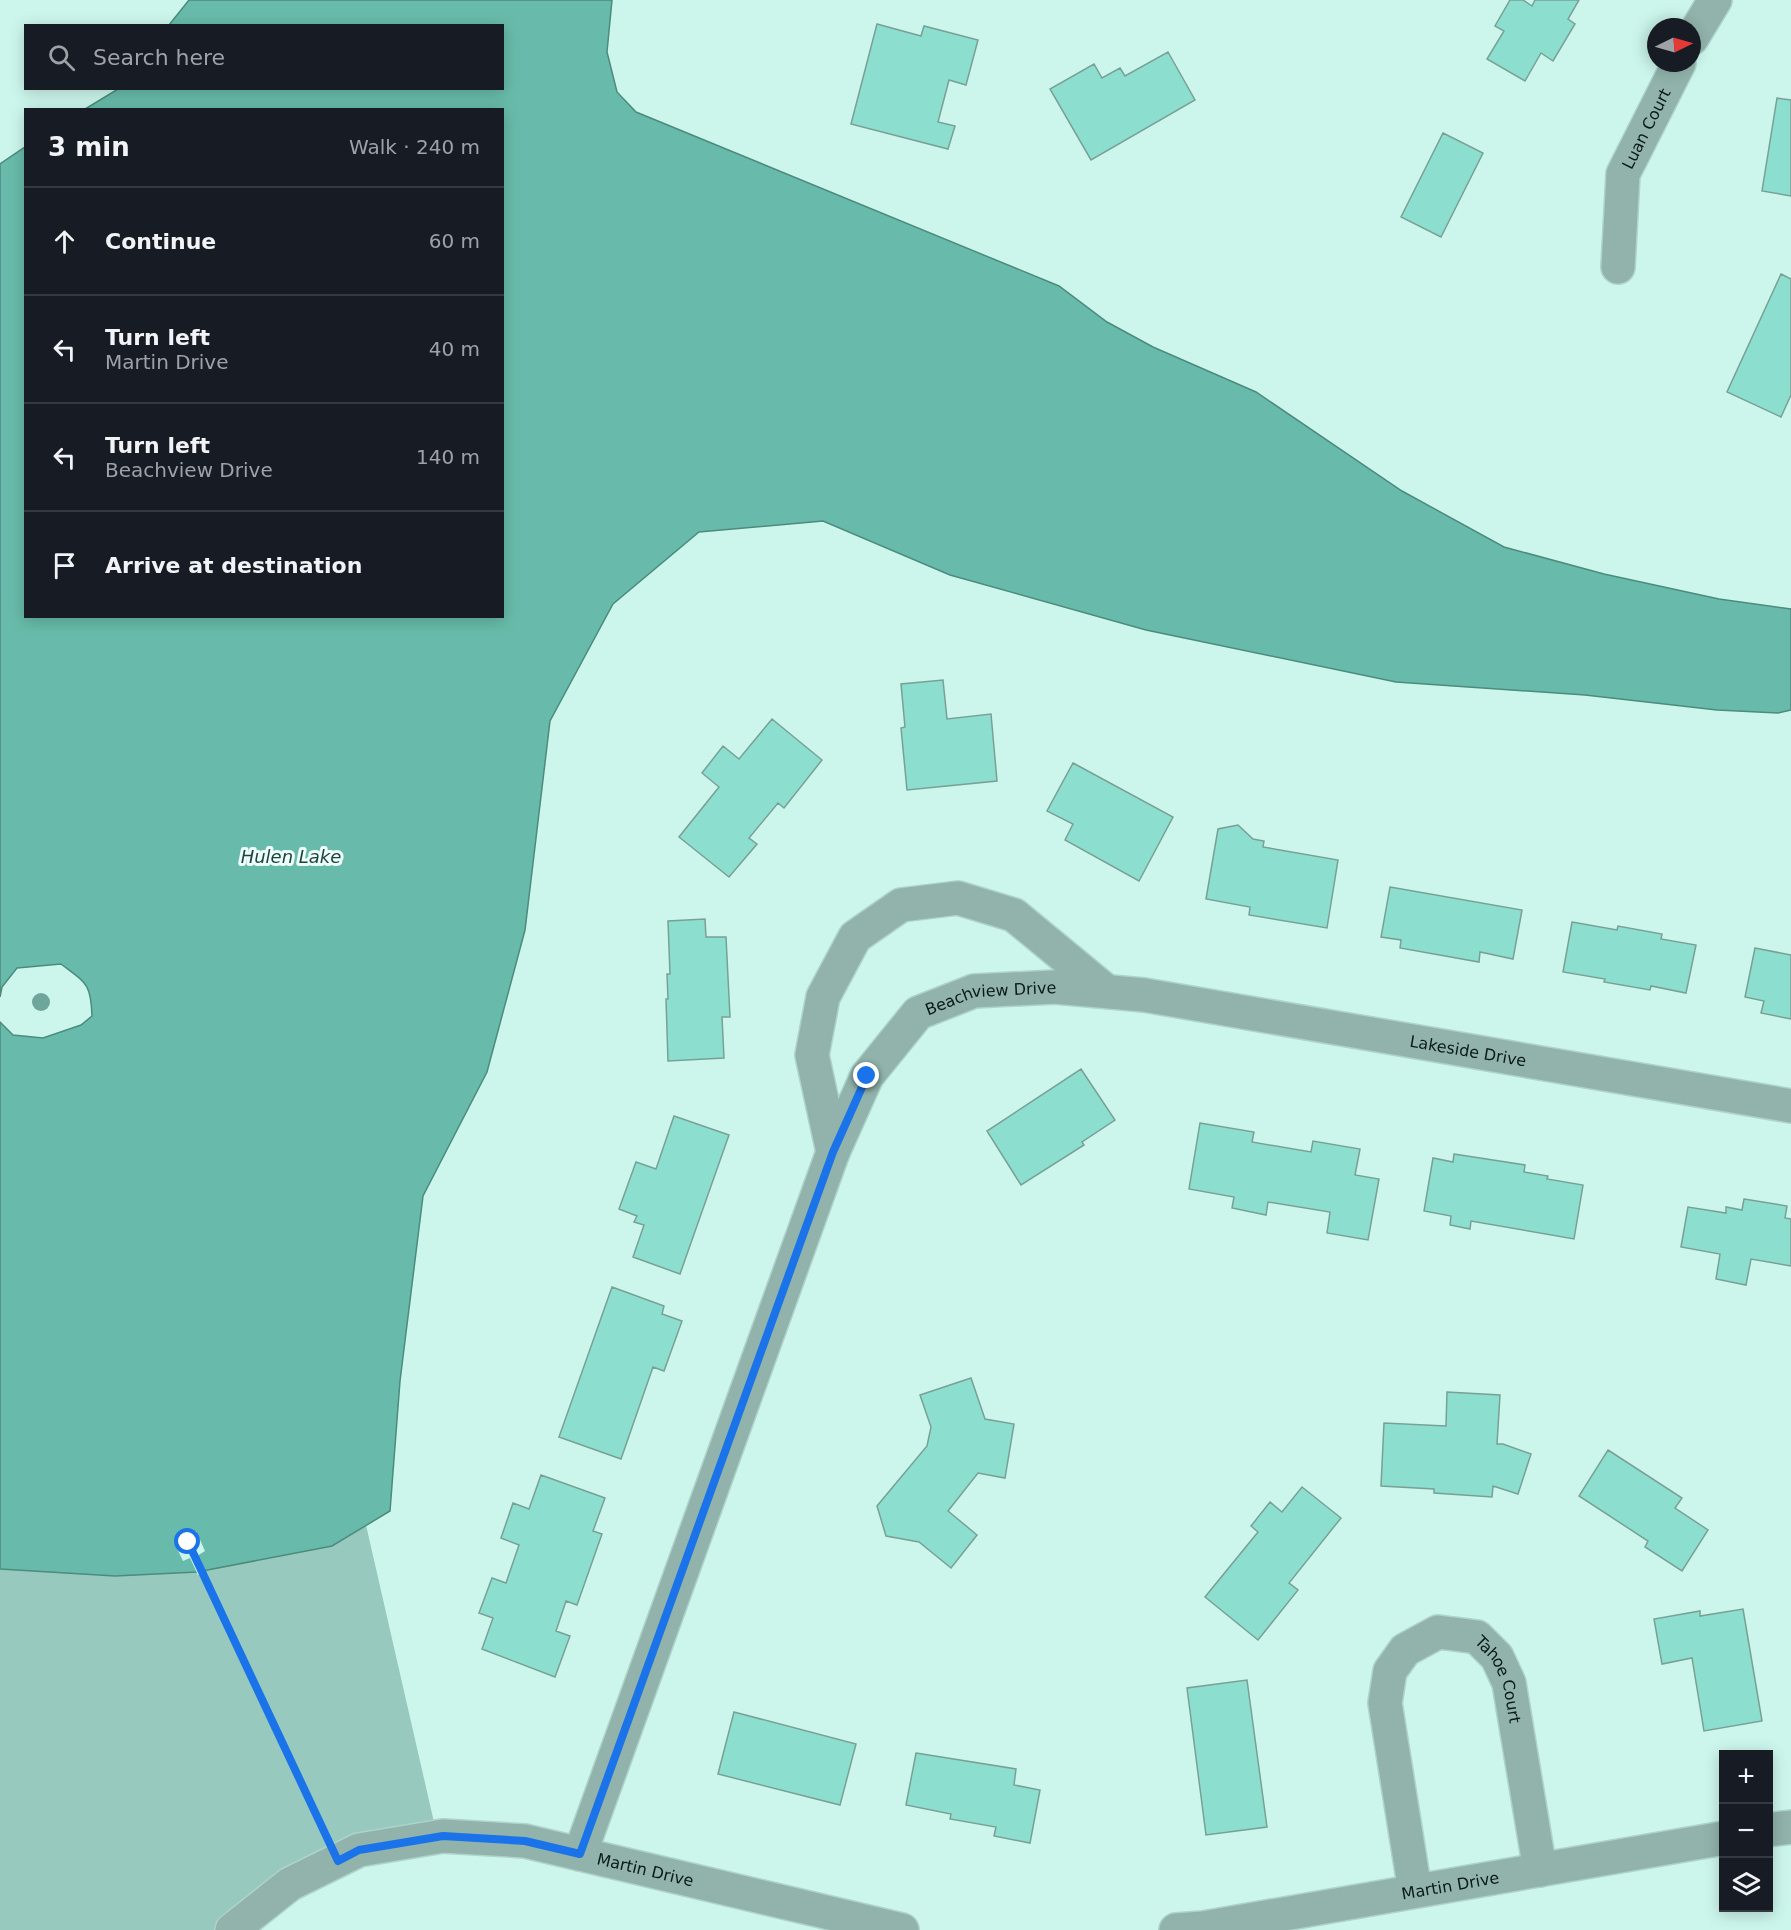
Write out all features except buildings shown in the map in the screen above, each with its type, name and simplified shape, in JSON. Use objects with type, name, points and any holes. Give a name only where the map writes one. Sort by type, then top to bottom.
[{"type":"street","points":[[1701,23],[1715,0]]},
{"type":"street","name":"Luan Court","points":[[1618,267],[1623,174],[1674,72]]},
{"type":"street","points":[[833,1152],[812,1055],[823,997],[855,937],[901,905],[958,898],[1014,915],[1106,991]]},
{"type":"street","name":"Beachview Drive","points":[[580,1854],[833,1152],[867,1076],[918,1013],[974,991],[1055,987],[1144,995]]},
{"type":"street","name":"Lakeside Drive","points":[[1144,995],[1791,1106]]},
{"type":"street","name":"Tahoe Court","points":[[1415,1891],[1385,1703],[1390,1671],[1406,1650],[1438,1632],[1477,1637],[1497,1657],[1509,1683],[1540,1870]]},
{"type":"street","points":[[1773,1829],[1791,1827]]},
{"type":"street","name":"Martin Drive","points":[[232,1930],[290,1884],[359,1850],[443,1836],[525,1841],[902,1930]]},
{"type":"street","name":"Martin Drive","points":[[1176,1930],[1203,1928],[1719,1839]]},
{"type":"path","points":[[188,1542],[338,1861]]},
{"type":"shaded area","points":[[366,1525],[436,1831],[226,1930],[0,1930],[0,1569],[115,1576],[197,1572],[332,1546]]},
{"type":"water","name":"Hulen Lake","points":[[189,0],[612,0],[607,52],[617,92],[636,112],[1059,286],[1107,322],[1153,347],[1256,392],[1402,491],[1504,547],[1604,574],[1719,599],[1791,609],[1791,710],[1778,713],[1717,710],[1585,695],[1396,682],[1146,630],[950,575],[823,521],[699,532],[613,604],[550,721],[525,930],[487,1072],[423,1196],[400,1381],[390,1511],[332,1546],[197,1572],[115,1576],[0,1569],[0,1022],[13,1035],[43,1038],[81,1025],[92,1016],[86,985],[61,964],[17,968],[2,987],[0,997],[0,164],[24,148],[24,618],[504,618],[504,108],[87,108],[116,90],[504,90],[504,24],[170,24]]},
{"type":"pier","points":[[196,1531],[205,1551],[197,1556],[206,1573],[198,1575],[190,1558],[183,1561],[174,1542]]},
{"type":"route","points":[[188,1542],[338,1861],[359,1850],[443,1836],[525,1841],[580,1854],[833,1152],[867,1076]]}]
